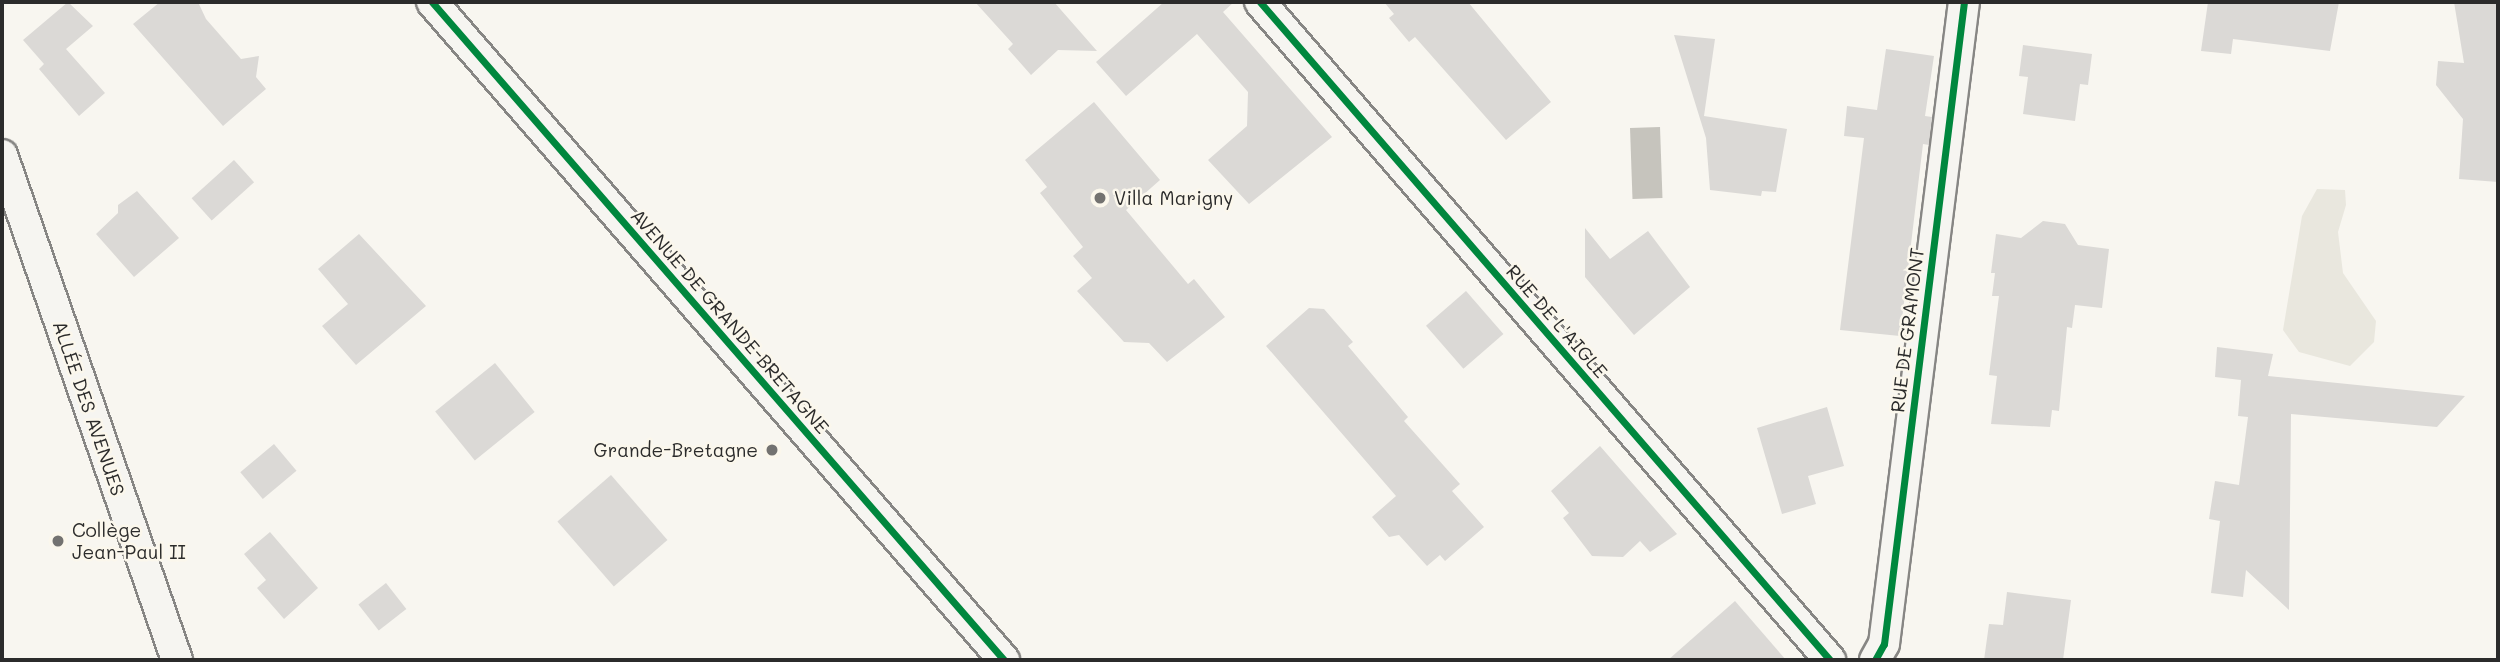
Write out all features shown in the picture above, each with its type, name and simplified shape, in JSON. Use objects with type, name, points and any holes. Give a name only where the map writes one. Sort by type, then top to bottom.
[{"type":"street","name":"AVENUE DE GRANDE-BRETAGNE","points":[[432,2],[1004,660]]},
{"type":"street","name":"RUE DE L'AIGLE","points":[[1260,2],[1830,660]]},
{"type":"street","name":"RUE DE GRAMONT","points":[[1875,660],[1884,644],[1964,2]]},
{"type":"street","name":"ALLÉE DES AVENUES","points":[[2,155],[177,660]]},
{"type":"shaded area","points":[[1660,127],[1662,198],[1632,199],[1630,128]]},
{"type":"shaded area","points":[[2317,189],[2345,190],[2346,205],[2338,232],[2343,273],[2376,321],[2374,342],[2350,366],[2299,352],[2283,330],[2302,216]]},
{"type":"building","points":[[68,2],[93,26],[66,49],[105,93],[79,116],[39,69],[44,64],[23,40]]},
{"type":"building","points":[[160,2],[198,2],[206,19],[241,59],[259,56],[256,77],[266,89],[223,126],[133,24]]},
{"type":"building","points":[[975,2],[1054,2],[1097,51],[1058,50],[1031,75],[1008,49],[1013,44]]},
{"type":"building","points":[[1164,2],[1234,2],[1223,12],[1332,137],[1249,204],[1208,160],[1247,126],[1248,92],[1197,34],[1126,96],[1096,62]]},
{"type":"building","points":[[1384,2],[1468,2],[1551,102],[1506,140],[1415,37],[1409,42],[1389,18],[1394,14]]},
{"type":"building","points":[[2208,2],[2339,2],[2330,51],[2233,39],[2231,54],[2201,51]]},
{"type":"building","points":[[2454,2],[2498,2],[2498,182],[2459,179],[2463,119],[2436,85],[2438,61],[2464,63]]},
{"type":"building","points":[[1674,35],[1715,39],[1704,116],[1787,129],[1776,192],[1762,191],[1761,196],[1710,190],[1706,138]]},
{"type":"building","points":[[2023,45],[2092,54],[2088,85],[2080,84],[2075,121],[2023,114],[2028,77],[2019,76]]},
{"type":"building","points":[[1886,49],[1934,56],[1925,116],[1932,117],[1929,145],[1923,144],[1900,336],[1840,330],[1864,138],[1844,136],[1847,106],[1877,110]]},
{"type":"building","points":[[1094,102],[1160,180],[1126,210],[1188,284],[1194,279],[1225,317],[1167,362],[1149,343],[1124,342],[1077,291],[1092,278],[1073,256],[1083,247],[1040,193],[1047,187],[1025,160]]},
{"type":"building","points":[[234,160],[254,182],[212,220],[192,198]]},
{"type":"building","points":[[137,191],[179,238],[134,277],[96,234],[118,213],[118,205]]},
{"type":"building","points":[[2043,221],[2065,224],[2078,245],[2109,249],[2102,308],[2075,305],[2072,328],[2067,327],[2059,411],[2052,410],[2050,427],[1991,424],[1997,376],[1989,375],[1999,296],[1992,296],[1995,273],[1991,273],[1996,234],[2021,238]]},
{"type":"building","points":[[1585,228],[1610,259],[1648,231],[1690,287],[1634,335],[1585,277]]},
{"type":"building","points":[[359,234],[426,306],[356,365],[322,326],[348,304],[318,269]]},
{"type":"building","points":[[1466,291],[1503,334],[1463,369],[1426,326]]},
{"type":"building","points":[[1309,308],[1324,309],[1353,342],[1348,346],[1408,417],[1404,421],[1460,484],[1452,491],[1484,527],[1445,561],[1440,555],[1427,566],[1399,535],[1389,537],[1372,517],[1396,496],[1266,346]]},
{"type":"building","points":[[2217,347],[2273,354],[2268,376],[2465,396],[2437,427],[2291,414],[2289,610],[2246,570],[2243,597],[2211,593],[2220,521],[2209,519],[2215,481],[2239,485],[2248,417],[2238,416],[2241,380],[2215,377]]},
{"type":"building","points":[[495,363],[535,412],[475,460],[435,411]]},
{"type":"building","points":[[1827,407],[1844,466],[1808,476],[1816,504],[1782,514],[1757,428]]},
{"type":"building","points":[[274,444],[296,471],[263,499],[240,472]]},
{"type":"building","points":[[1600,446],[1677,534],[1650,552],[1640,541],[1623,557],[1592,556],[1563,518],[1569,513],[1551,491]]},
{"type":"building","points":[[611,475],[667,540],[614,586],[557,522]]},
{"type":"building","points":[[270,532],[318,588],[284,619],[257,588],[266,580],[244,554]]},
{"type":"building","points":[[386,583],[406,609],[379,631],[358,605]]},
{"type":"building","points":[[2007,592],[2071,600],[2063,660],[1984,660],[1989,624],[2003,625]]},
{"type":"building","points":[[1735,601],[1786,660],[1668,660]]},
{"type":"cycle path","points":[[432,2],[1004,660]]},
{"type":"cycle path","points":[[1260,2],[1830,660]]},
{"type":"cycle path","points":[[1875,660],[1884,644],[1964,2]]},
{"type":"place","name":"Villa Marigny","points":[[1100,198]]},
{"type":"place","name":"Grande-Bretagne","points":[[772,450]]},
{"type":"place","name":"Collège Jean-Paul II","points":[[58,541]]}]
